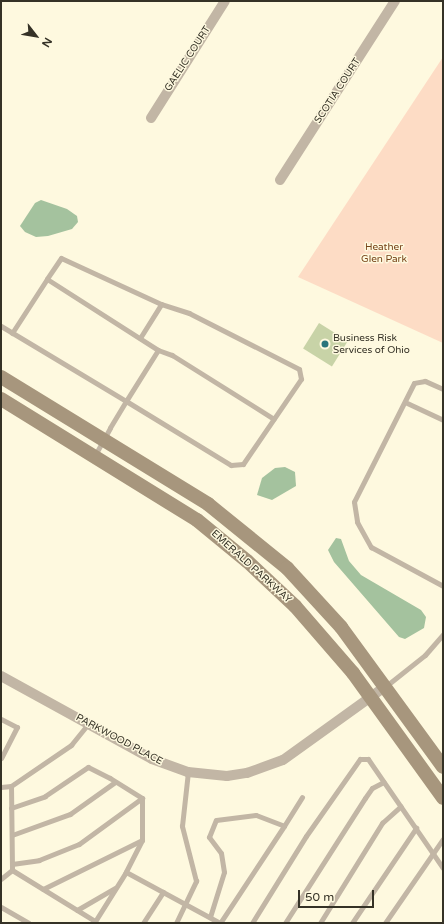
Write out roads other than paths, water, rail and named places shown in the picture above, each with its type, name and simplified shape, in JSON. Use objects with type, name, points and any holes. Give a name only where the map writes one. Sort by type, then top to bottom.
[{"type":"main road","name":"EMERALD PARKWAY","points":[[1,377],[104,438],[208,504],[287,568],[341,627],[386,686],[443,767]]},
{"type":"main road","name":"EMERALD PARKWAY","points":[[1,399],[197,520],[242,556],[295,606],[372,698],[443,798]]},
{"type":"street","name":"GAELIC COURT","points":[[151,118],[225,1]]},
{"type":"street","name":"SCOTIA COURT","points":[[280,180],[395,1]]},
{"type":"street","name":"PARKWOOD PLACE","points":[[1,676],[152,759],[188,772],[227,776],[266,767],[300,750],[372,698],[386,686]]},
{"type":"lane","points":[[1,326],[12,333],[126,401],[231,465],[243,464],[301,379],[299,369],[189,313],[161,304],[60,258],[12,333]]},
{"type":"lane","points":[[47,279],[158,350],[172,355],[274,419]]},
{"type":"lane","points":[[140,338],[161,304]]},
{"type":"lane","points":[[94,456],[158,350]]},
{"type":"lane","points":[[443,389],[419,380],[414,383],[407,403],[354,502],[357,522],[370,547],[443,586]]},
{"type":"lane","points":[[407,403],[443,420]]},
{"type":"lane","points":[[386,686],[425,656],[443,634]]},
{"type":"lane","points":[[1,719],[17,728],[1,758]]},
{"type":"lane","points":[[1,787],[11,786],[72,745],[88,724]]},
{"type":"lane","points":[[252,923],[306,836],[360,760],[368,759],[443,868]]},
{"type":"lane","points":[[11,808],[45,796],[88,767],[142,798]]},
{"type":"lane","points":[[176,923],[187,904],[196,881],[182,826],[188,772]]},
{"type":"lane","points":[[12,835],[70,814],[115,782]]},
{"type":"lane","points":[[285,923],[365,798],[384,782]]},
{"type":"lane","points":[[11,786],[12,867]]},
{"type":"lane","points":[[126,872],[220,923],[302,797]]},
{"type":"lane","points":[[12,867],[43,889],[95,922],[126,872],[142,840],[142,798]]},
{"type":"lane","points":[[1,879],[12,867],[39,860],[79,844],[142,798]]},
{"type":"lane","points":[[320,923],[382,823],[401,806]]},
{"type":"lane","points":[[210,917],[224,872],[221,853],[209,837],[216,820],[256,815],[284,826]]},
{"type":"lane","points":[[352,923],[416,828]]},
{"type":"lane","points":[[385,923],[432,851],[443,839]]},
{"type":"lane","points":[[43,889],[142,840]]},
{"type":"lane","points":[[77,910],[116,887]]},
{"type":"lane","points":[[143,923],[163,892]]},
{"type":"lane","points":[[1,907],[29,923]]},
{"type":"place","name":"Business Risk Services of Ohio","points":[[325,344]]},
{"type":"park label","name":"Heather Glen Park","points":[[384,252]]}]
